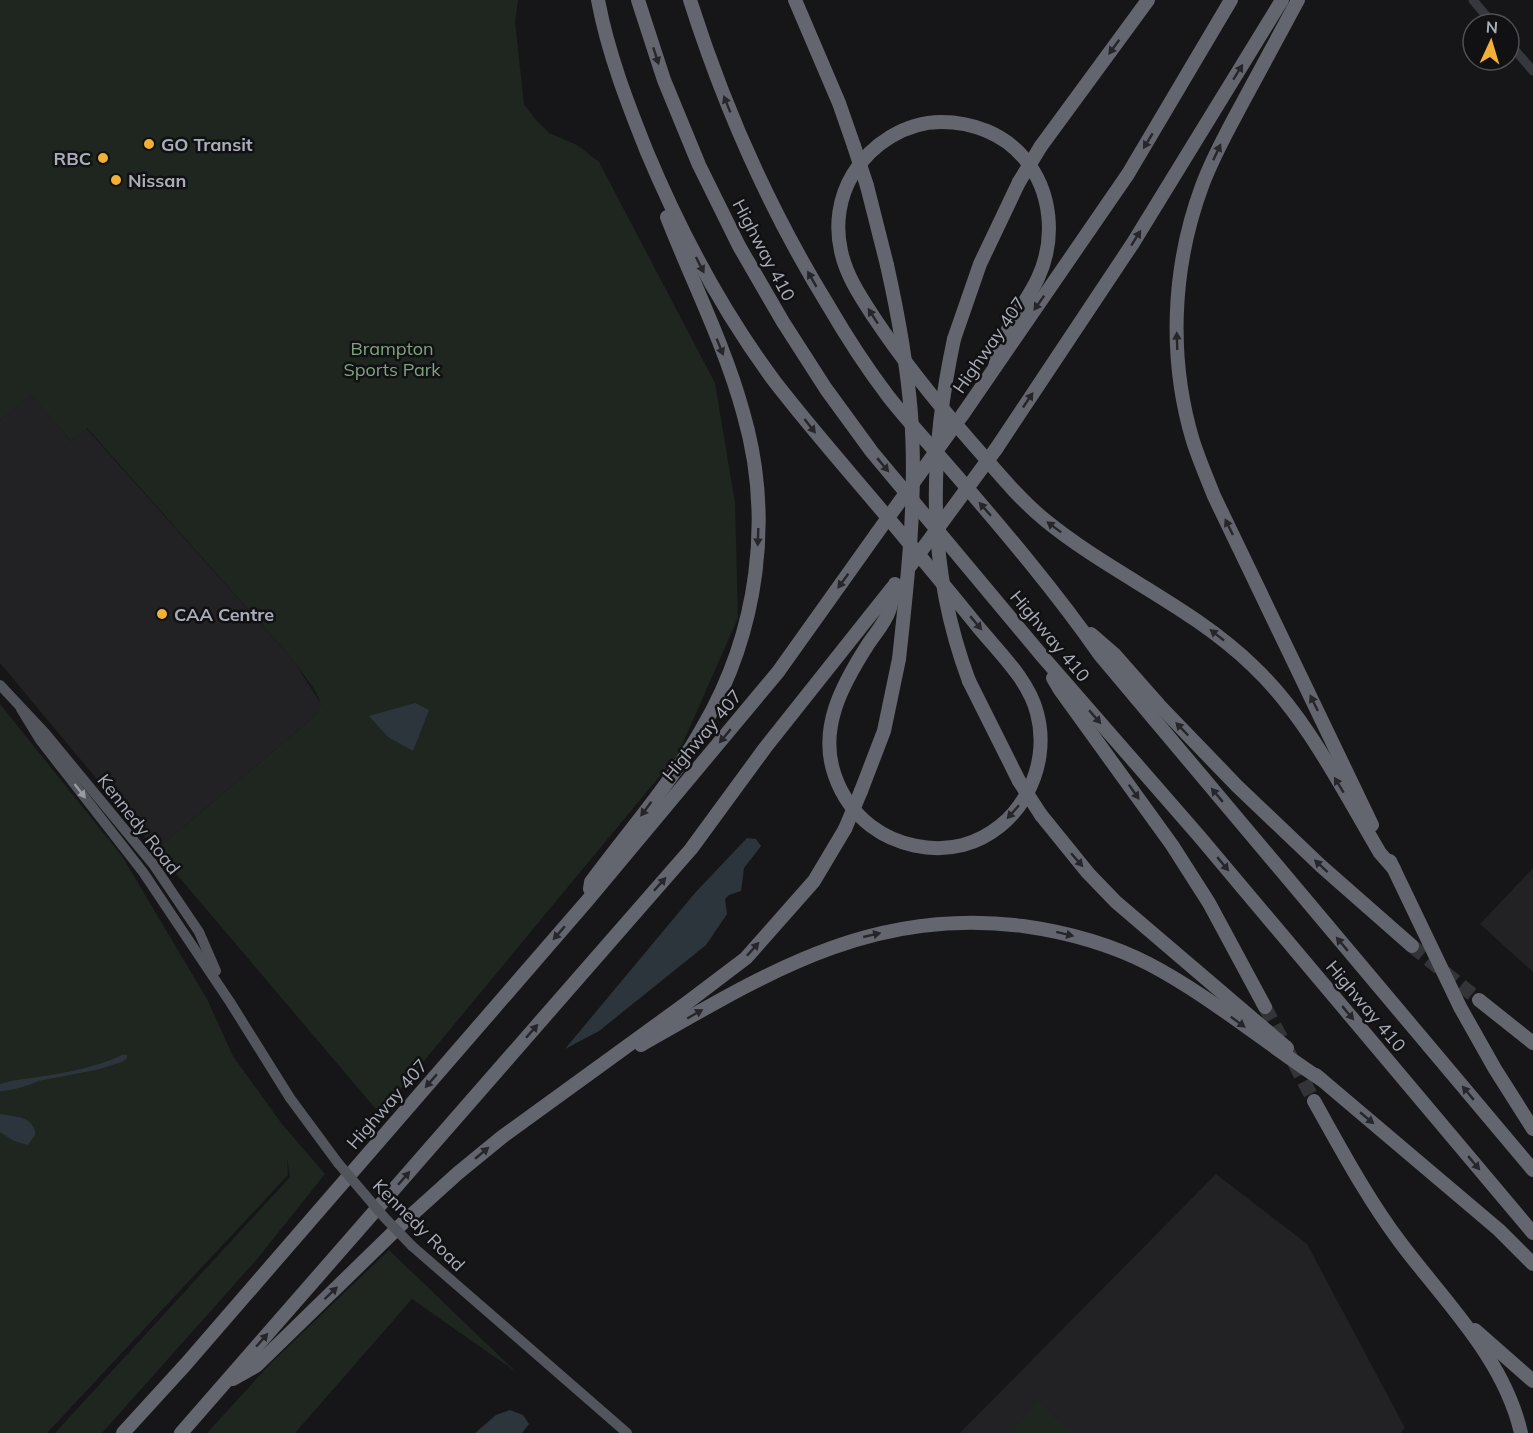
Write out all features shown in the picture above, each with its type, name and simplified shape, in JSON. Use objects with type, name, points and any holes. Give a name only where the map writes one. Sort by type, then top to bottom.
[{"type":"highway","points":[[598,0],[610,53],[625,97],[670,206],[707,278],[739,330],[774,380],[818,436],[866,490],[1016,673],[1032,699],[1037,712],[1041,741],[1037,770],[1026,798],[1003,823],[962,845],[934,848],[912,845],[881,832],[854,811],[842,792],[830,761],[828,746],[830,730],[838,699],[857,662],[889,614],[895,584]]},
{"type":"highway","name":"Highway 410","points":[[638,0],[664,80],[699,165],[739,246],[783,322],[826,389],[872,452],[1043,657],[1199,836],[1533,1233]]},
{"type":"highway","name":"Highway 410","points":[[690,0],[708,56],[776,213],[813,282],[846,336],[887,395],[1003,530],[1075,619],[1100,656],[1533,1170]]},
{"type":"highway","points":[[224,1384],[256,1366],[407,1219],[502,1137],[746,957],[814,881],[845,829],[861,791],[884,731],[899,659],[909,556],[913,473],[911,414],[904,359],[887,265],[867,186],[839,103],[795,0]]},
{"type":"highway","points":[[1148,0],[1041,146],[1019,182],[980,264],[954,339],[939,422],[935,510],[944,587],[960,658],[969,681],[1019,781],[1041,815],[1082,866],[1116,902],[1499,1230],[1533,1264]]},
{"type":"highway","name":"Highway 407","points":[[123,1433],[186,1364],[587,901],[778,672],[963,414],[1128,174],[1231,0]]},
{"type":"highway","points":[[181,1433],[691,849],[765,748],[910,566],[996,449],[1133,243],[1282,0]]},
{"type":"highway","points":[[1298,0],[1218,149],[1196,204],[1184,248],[1179,285],[1177,344],[1180,378],[1193,441],[1214,496],[1460,1007],[1495,1069],[1533,1129]]},
{"type":"highway","points":[[587,901],[591,882],[687,754],[721,693],[745,629],[756,573],[758,540],[759,508],[755,469],[743,412],[733,379],[628,118],[625,97]]},
{"type":"highway","points":[[995,367],[1002,342],[1039,276],[1045,256],[1049,227],[1044,191],[1034,170],[1017,150],[987,131],[946,122],[926,123],[907,128],[875,147],[861,161],[850,179],[840,206],[838,221],[841,253],[860,296],[920,382],[1023,499],[1044,519],[1080,546],[1210,629],[1255,668],[1289,707],[1314,743],[1380,853],[1394,869]]},
{"type":"highway","points":[[1075,619],[1114,654],[1159,705],[1237,786],[1321,866],[1412,946]]},
{"type":"highway","points":[[1043,657],[1060,690],[1178,855],[1209,903],[1265,1007]]},
{"type":"highway","points":[[606,1060],[626,1054],[736,991],[825,949],[862,937],[909,927],[983,923],[1065,933],[1133,956],[1179,981],[1322,1080]]},
{"type":"highway","points":[[1479,1000],[1527,1038],[1533,1048]]},
{"type":"highway","points":[[1314,1101],[1348,1163],[1398,1240],[1475,1338],[1510,1397],[1521,1433]]},
{"type":"highway","points":[[1455,1312],[1533,1381]]},
{"type":"main road","name":"Kennedy Road","points":[[0,686],[45,733],[153,864],[199,932],[230,1002],[290,1098],[338,1163],[412,1246],[627,1433]]},
{"type":"street","points":[[1473,0],[1483,12]]},
{"type":"street","points":[[1521,57],[1533,71]]},
{"type":"shaded area","points":[[31,393],[71,441],[86,428],[293,660],[320,702],[320,709],[315,716],[156,850],[0,663],[0,420]]},
{"type":"shaded area","points":[[415,703],[429,710],[413,751],[388,737],[369,716]]},
{"type":"shaded area","points":[[747,838],[756,839],[761,846],[744,868],[741,891],[725,899],[727,914],[706,945],[599,1031],[565,1049],[695,893]]},
{"type":"shaded area","points":[[1533,868],[1533,972],[1480,924]]},
{"type":"shaded area","points":[[127,1055],[127,1058],[122,1062],[96,1070],[0,1091],[0,1084],[81,1069]]},
{"type":"shaded area","points":[[0,1114],[20,1117],[32,1125],[35,1135],[28,1145],[14,1141],[0,1132]]},
{"type":"shaded area","points":[[1216,1174],[1307,1244],[1405,1428],[1401,1433],[960,1433]]},
{"type":"shaded area","points":[[510,1410],[523,1415],[529,1424],[522,1433],[475,1433],[496,1415]]},
{"type":"green space","name":"Brampton Sports Park","points":[[0,0],[518,0],[515,22],[524,104],[549,133],[577,145],[599,162],[715,383],[735,503],[738,618],[678,754],[380,1114],[156,850],[315,716],[319,710],[319,697],[293,660],[87,428],[71,441],[31,394],[0,420]]},
{"type":"green space","points":[[0,704],[122,856],[207,999],[233,1056],[282,1124],[325,1174],[258,1258],[102,1433],[55,1433],[290,1177],[287,1158],[288,1175],[47,1433],[0,1433]]},
{"type":"green space","points":[[389,1250],[516,1372],[412,1299],[295,1433],[207,1433],[271,1363]]},
{"type":"green space","points":[[1038,1401],[1071,1433],[1015,1433],[1012,1430]]},
{"type":"tunnel","points":[[1412,946],[1479,1000]]},
{"type":"tunnel","points":[[1265,1007],[1314,1101]]},
{"type":"place","name":"GO Transit","points":[[149,144]]},
{"type":"place","name":"RBC","points":[[103,158]]},
{"type":"place","name":"Nissan","points":[[116,180]]},
{"type":"place","name":"CAA Centre","points":[[162,614]]}]
